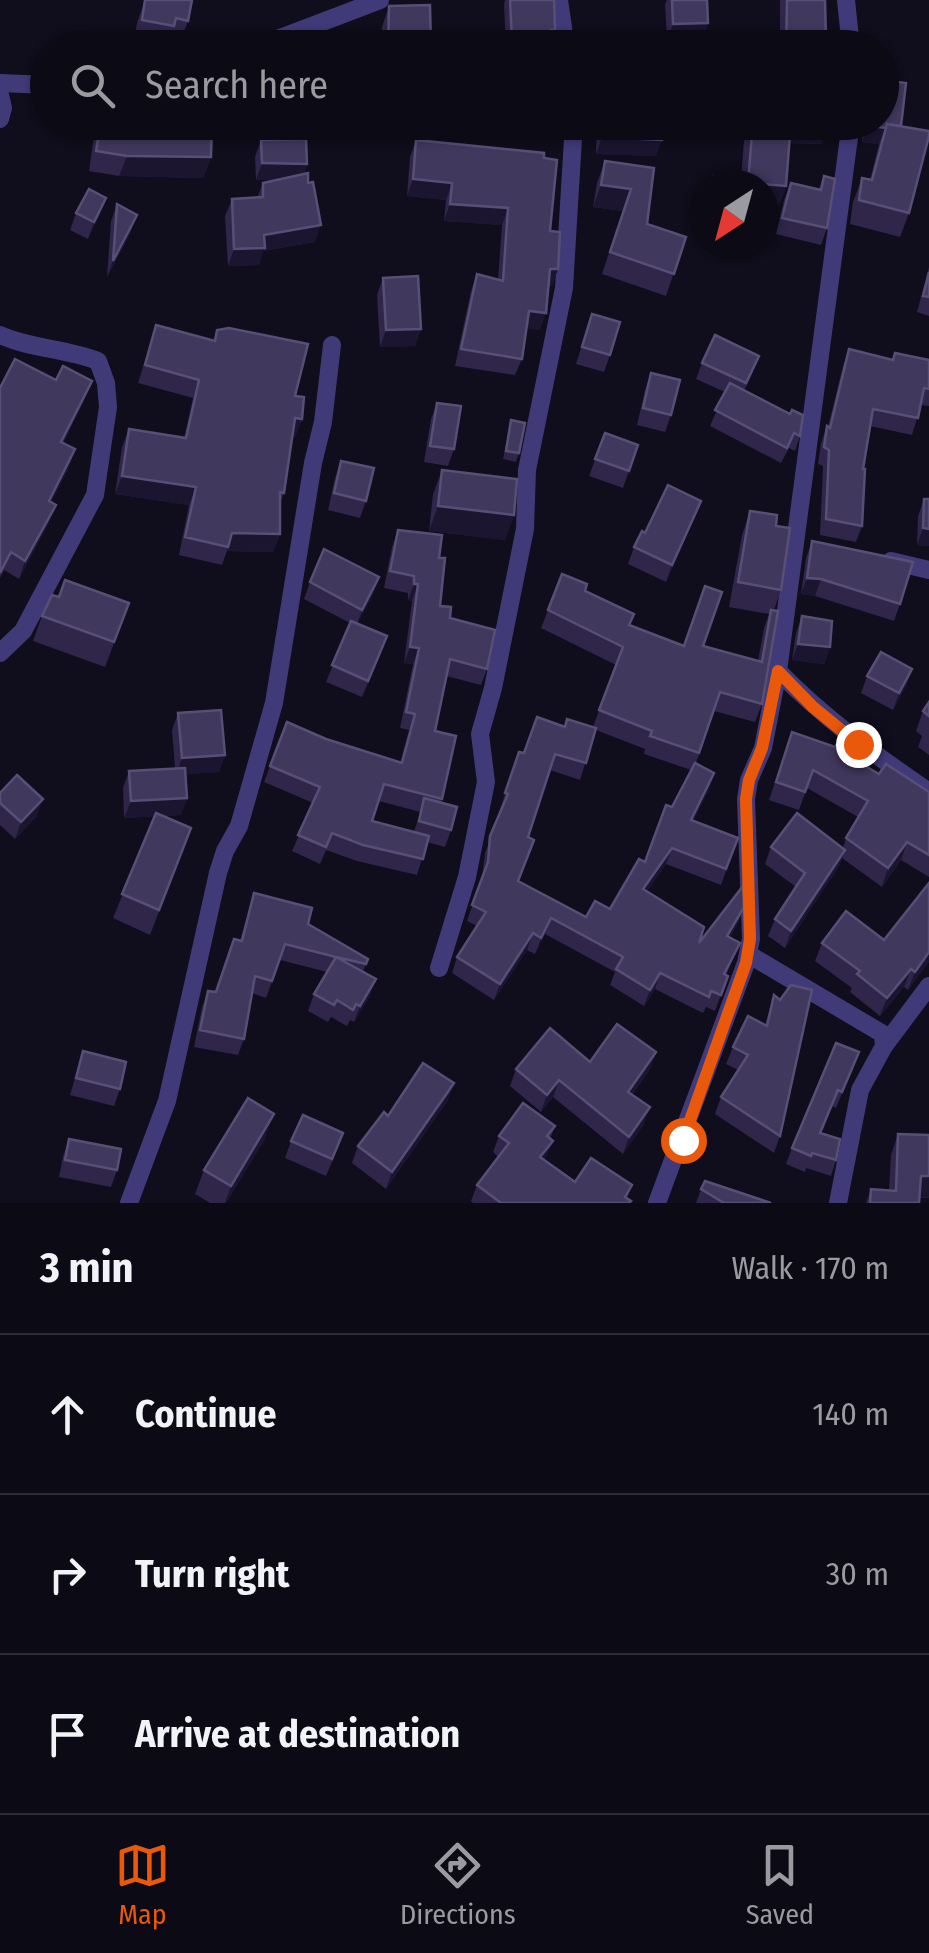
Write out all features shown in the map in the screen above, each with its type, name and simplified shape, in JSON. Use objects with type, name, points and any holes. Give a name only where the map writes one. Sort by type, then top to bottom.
[{"type":"street","points":[[301,30],[380,0]]},
{"type":"street","points":[[560,0],[564,30]]},
{"type":"street","points":[[846,0],[848,30]]},
{"type":"street","points":[[0,82],[30,84]]},
{"type":"street","points":[[0,95],[0,119]]},
{"type":"street","points":[[440,968],[467,877],[486,782],[480,734],[493,688],[524,528],[527,470],[564,288],[573,140]]},
{"type":"street","points":[[657,1203],[748,954],[746,799],[762,748],[778,671],[849,140]]},
{"type":"street","points":[[0,335],[22,346],[43,346],[98,361],[106,383],[108,408],[95,495],[23,631],[0,653]]},
{"type":"street","points":[[130,1203],[167,1101],[218,873],[239,826],[274,703],[323,422],[332,344]]},
{"type":"street","points":[[797,543],[816,547]]},
{"type":"street","points":[[875,557],[929,570]]},
{"type":"street","points":[[778,671],[813,707],[858,744],[929,792]]},
{"type":"street","points":[[748,954],[863,1020],[883,1034],[884,1046]]},
{"type":"street","points":[[838,1203],[860,1090],[884,1046],[929,986]]},
{"type":"building","points":[[145,0],[192,0],[188,21],[176,18],[174,26],[142,20]]},
{"type":"building","points":[[510,0],[554,0],[555,30],[512,30]]},
{"type":"building","points":[[672,0],[707,0],[708,23],[673,24]]},
{"type":"building","points":[[787,0],[825,0],[826,30],[786,30]]},
{"type":"building","points":[[430,5],[431,30],[388,30],[389,6]]},
{"type":"building","points":[[899,82],[906,83],[899,126]]},
{"type":"building","points":[[899,126],[929,131],[909,213],[859,200],[862,178],[872,180],[883,140],[899,140]]},
{"type":"building","points":[[98,140],[211,140],[211,157],[127,156],[96,151]]},
{"type":"building","points":[[261,140],[306,140],[307,164],[262,163]]},
{"type":"building","points":[[416,140],[544,153],[544,158],[557,160],[550,231],[560,232],[558,269],[550,269],[546,313],[529,311],[522,359],[461,349],[477,274],[503,281],[508,208],[450,204],[452,183],[413,179]]},
{"type":"building","points":[[752,140],[790,140],[786,186],[779,185],[779,170],[749,170]]},
{"type":"building","points":[[605,161],[654,168],[647,224],[686,237],[674,274],[610,252],[631,189],[601,185]]},
{"type":"building","points":[[308,173],[321,225],[264,235],[265,248],[234,249],[232,199],[263,197],[263,183]]},
{"type":"building","points":[[824,176],[835,179],[827,228],[782,218],[791,183],[821,190]]},
{"type":"building","points":[[89,189],[106,198],[94,222],[76,213]]},
{"type":"building","points":[[117,204],[137,215],[113,261]]},
{"type":"building","points":[[929,272],[929,297],[923,296]]},
{"type":"building","points":[[418,276],[421,329],[386,330],[383,278]]},
{"type":"building","points":[[592,314],[620,322],[610,355],[582,347]]},
{"type":"building","points":[[156,325],[215,341],[217,330],[229,328],[308,344],[295,396],[304,397],[302,419],[295,418],[284,493],[280,492],[280,534],[232,533],[228,547],[185,537],[196,487],[122,476],[129,429],[186,438],[199,380],[145,365]]},
{"type":"building","points":[[715,335],[759,356],[746,383],[702,363]]},
{"type":"building","points":[[849,349],[893,360],[895,353],[929,360],[929,389],[924,388],[918,418],[873,409],[863,469],[862,526],[826,519],[829,450],[824,447]]},
{"type":"building","points":[[15,359],[56,380],[63,366],[92,381],[61,442],[75,449],[49,501],[56,505],[25,561],[11,552],[0,573],[0,388]]},
{"type":"building","points":[[651,373],[680,380],[671,415],[643,408]]},
{"type":"building","points":[[730,383],[790,414],[792,410],[803,415],[800,436],[794,433],[787,448],[715,410]]},
{"type":"building","points":[[437,403],[461,406],[454,449],[430,446]]},
{"type":"building","points":[[511,420],[525,423],[519,453],[506,451]]},
{"type":"building","points":[[605,433],[638,445],[629,471],[595,459]]},
{"type":"building","points":[[341,461],[374,468],[366,501],[334,493]]},
{"type":"building","points":[[442,470],[517,479],[514,515],[438,506]]},
{"type":"building","points":[[668,485],[701,501],[672,565],[634,547]]},
{"type":"building","points":[[924,499],[929,499],[929,529],[923,528]]},
{"type":"building","points":[[750,511],[777,515],[776,526],[790,528],[781,590],[738,582]]},
{"type":"building","points":[[398,530],[442,535],[439,558],[445,558],[440,606],[451,607],[450,618],[495,630],[487,669],[450,659],[435,731],[456,736],[442,799],[384,784],[372,821],[429,836],[423,859],[363,845],[332,833],[326,847],[298,835],[320,787],[270,766],[287,722],[402,763],[415,714],[406,712],[419,648],[410,647],[418,584],[414,584],[414,576],[390,571]]},
{"type":"building","points":[[812,541],[913,562],[900,604],[807,578]]},
{"type":"building","points":[[324,549],[379,577],[362,610],[310,582]]},
{"type":"building","points":[[562,574],[587,584],[585,591],[634,614],[629,625],[684,646],[705,586],[722,592],[703,646],[762,662],[771,610],[778,611],[762,704],[720,692],[699,753],[650,736],[652,731],[599,710],[623,647],[548,610]]},
{"type":"building","points":[[65,580],[129,603],[114,642],[42,616],[52,595],[59,597]]},
{"type":"building","points":[[802,616],[832,621],[830,647],[798,644]]},
{"type":"building","points":[[351,621],[387,636],[368,681],[332,665]]},
{"type":"building","points":[[881,652],[912,669],[899,693],[867,676]]},
{"type":"building","points":[[221,710],[225,755],[182,758],[178,713]]},
{"type":"building","points":[[537,717],[565,727],[567,719],[596,728],[586,763],[555,754],[528,837],[534,840],[518,881],[586,917],[595,901],[610,909],[639,859],[645,862],[666,805],[672,807],[695,763],[714,773],[691,820],[738,838],[726,869],[672,848],[643,889],[704,927],[699,943],[743,886],[744,907],[727,936],[740,943],[724,974],[728,976],[721,995],[711,991],[709,997],[660,973],[650,990],[616,969],[623,957],[551,918],[541,938],[533,933],[500,984],[457,957],[486,912],[472,905],[488,862],[490,836],[508,794],[505,793],[519,752],[524,753]]},
{"type":"building","points":[[847,725],[872,744],[862,764],[879,774],[886,764],[929,792],[929,855],[907,842],[888,868],[846,838],[868,801],[813,770],[805,792],[776,782],[792,732],[835,747]]},
{"type":"building","points":[[185,768],[187,798],[131,801],[129,771]]},
{"type":"building","points":[[17,775],[43,799],[21,822],[0,803],[0,793]]},
{"type":"building","points":[[424,798],[457,807],[451,830],[419,821]]},
{"type":"building","points":[[156,813],[191,828],[159,910],[122,894]]},
{"type":"building","points":[[797,813],[845,850],[791,931],[775,919],[805,873],[771,847]]},
{"type":"building","points":[[929,883],[929,952],[915,972],[911,969],[887,998],[857,974],[860,971],[822,943],[846,911],[884,940]]},
{"type":"building","points":[[254,893],[312,908],[308,924],[368,959],[366,964],[285,944],[272,981],[255,976],[244,1039],[200,1030],[208,991],[216,992],[234,939],[242,941]]},
{"type":"building","points":[[336,957],[376,979],[360,1006],[356,1004],[353,1010],[337,1000],[334,1005],[314,994]]},
{"type":"building","points":[[791,985],[812,990],[780,1136],[721,1097],[748,1055],[733,1047],[748,1016],[767,1026],[774,995],[780,1000]]},
{"type":"building","points":[[617,1024],[656,1052],[628,1092],[650,1107],[629,1137],[559,1080],[547,1095],[516,1069],[550,1028],[590,1062]]},
{"type":"building","points":[[836,1043],[859,1052],[820,1133],[840,1139],[836,1160],[792,1148]]},
{"type":"building","points":[[83,1051],[126,1062],[120,1089],[76,1078]]},
{"type":"building","points":[[423,1063],[454,1083],[392,1172],[358,1146],[384,1112],[388,1116]]},
{"type":"building","points":[[248,1098],[274,1114],[231,1186],[204,1170]]},
{"type":"building","points":[[523,1103],[555,1126],[547,1136],[553,1141],[540,1157],[575,1182],[591,1158],[632,1185],[625,1197],[631,1201],[501,1203],[477,1185],[509,1143],[499,1136]]},
{"type":"building","points":[[303,1115],[343,1133],[332,1159],[291,1141]]},
{"type":"building","points":[[898,1134],[929,1135],[929,1176],[921,1176],[919,1203],[870,1203],[871,1189],[896,1191]]},
{"type":"building","points":[[69,1139],[121,1149],[117,1170],[65,1160]]},
{"type":"building","points":[[705,1181],[771,1203],[724,1203],[701,1189]]},
{"type":"route","points":[[683,1140],[746,963],[750,939],[746,799],[762,748],[778,671],[813,707],[858,744]]}]
